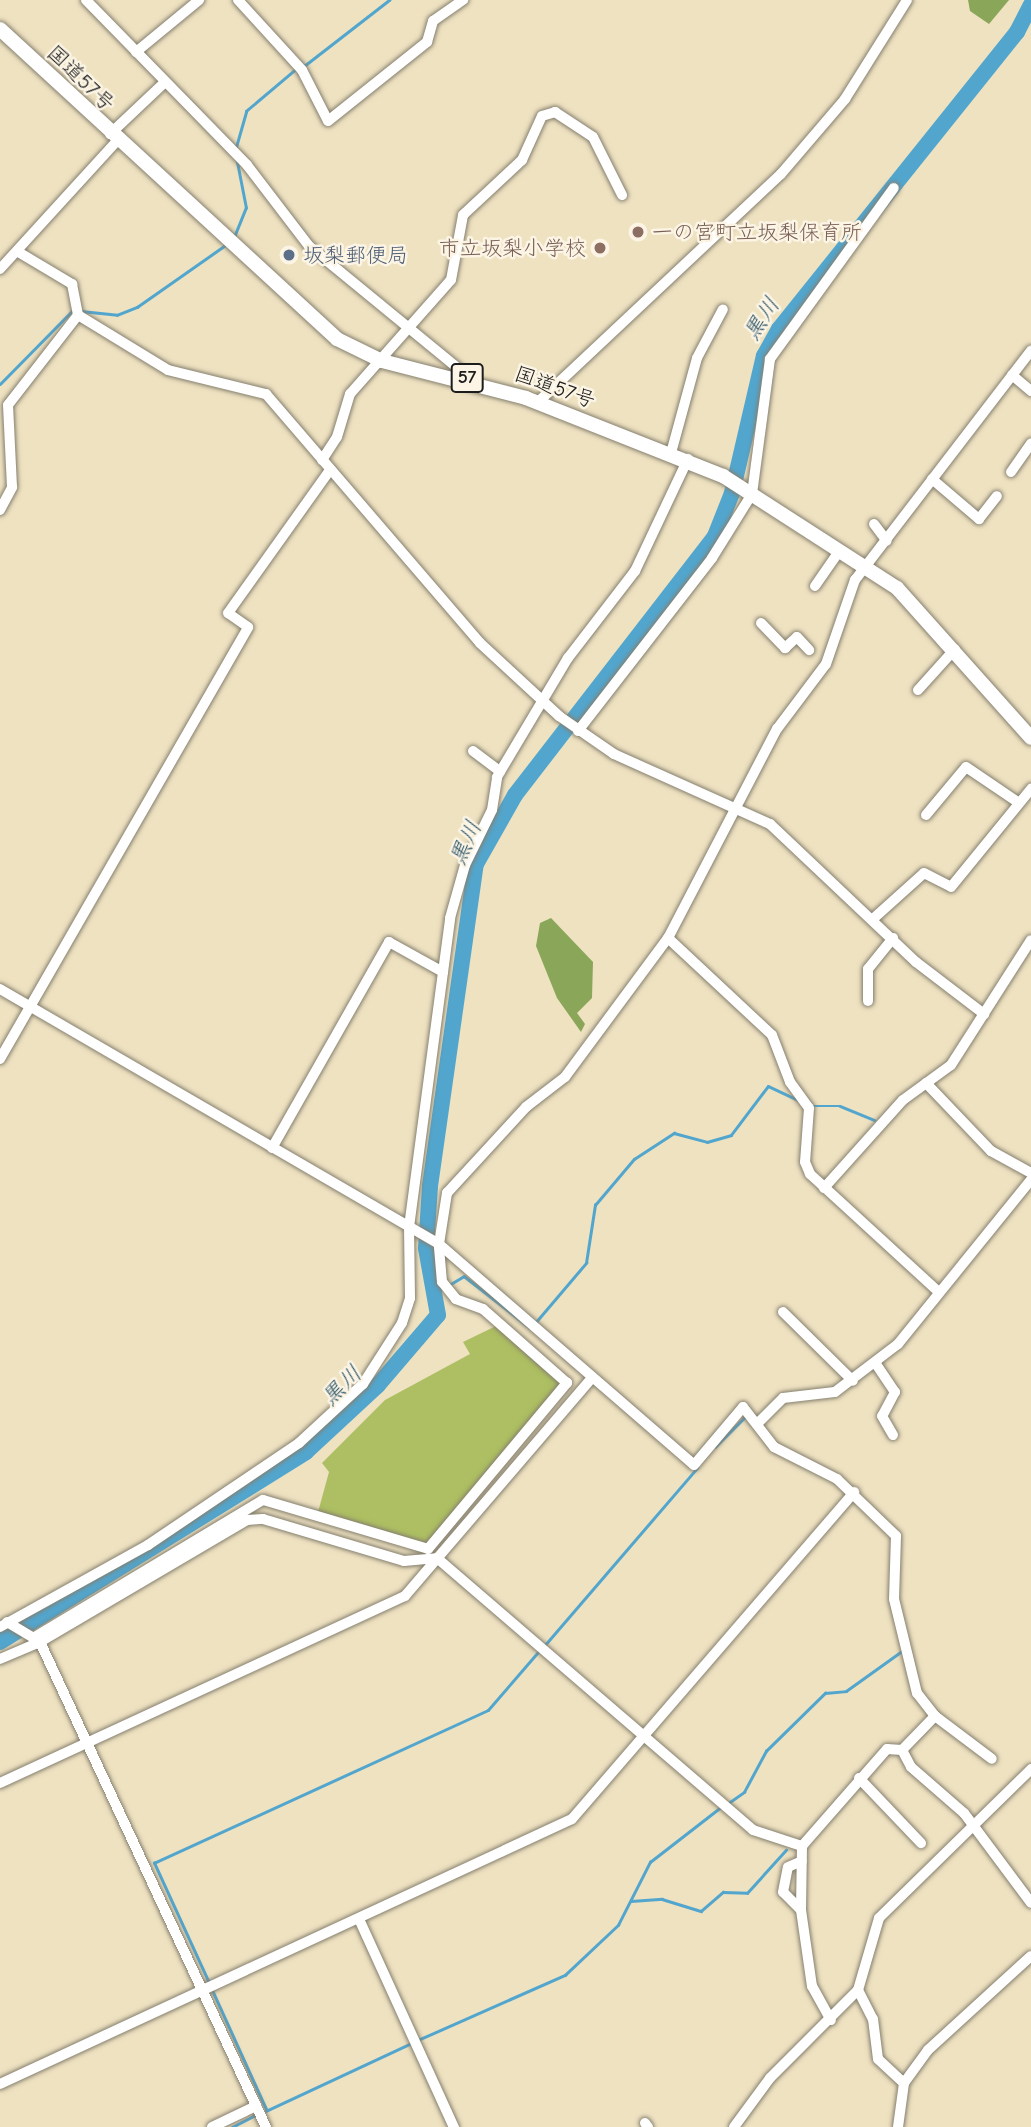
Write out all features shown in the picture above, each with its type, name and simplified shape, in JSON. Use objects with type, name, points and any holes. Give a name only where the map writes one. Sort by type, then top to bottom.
[{"type":"highway","name":"国道57号","points":[[0,29],[113,138],[324,331],[382,361],[471,379],[688,459],[723,476],[897,588],[956,649],[1031,738]]},
{"type":"street","points":[[86,0],[247,165],[309,246],[471,379]]},
{"type":"street","points":[[136,52],[199,0]]},
{"type":"street","points":[[238,0],[302,70],[328,121],[427,42],[433,21],[463,0]]},
{"type":"street","points":[[538,402],[781,174],[845,99],[907,0]]},
{"type":"street","points":[[0,270],[20,253],[113,138],[164,82]]},
{"type":"street","points":[[322,460],[350,394],[451,280],[463,215],[523,160],[545,114],[555,112],[593,137],[622,195]]},
{"type":"street","points":[[578,731],[712,558],[748,491],[756,426],[770,359],[894,188]]},
{"type":"street","points":[[20,253],[72,285],[78,315],[179,376],[258,390],[480,643],[559,716],[578,731],[739,810],[798,846],[893,938],[984,1014]]},
{"type":"street","points":[[671,453],[697,358],[723,309]]},
{"type":"street","points":[[0,510],[12,487],[8,405],[78,315]]},
{"type":"street","points":[[37,1640],[263,1500],[428,1549],[567,1383],[483,1308],[456,1299],[442,1282],[439,1244],[447,1193],[526,1107],[565,1077],[668,938],[739,810],[777,729],[826,664],[836,622],[866,567],[1031,351]]},
{"type":"street","points":[[1012,375],[1031,391]]},
{"type":"street","points":[[1011,472],[1031,443]]},
{"type":"street","points":[[3,1624],[148,1545],[328,1420],[363,1384],[402,1323],[410,1298],[409,1227],[443,972],[461,878],[492,810],[500,771],[544,702],[568,658],[635,571],[688,459]]},
{"type":"street","points":[[0,1059],[248,627],[228,613],[330,470]]},
{"type":"street","points":[[932,479],[979,519],[997,496]]},
{"type":"street","points":[[874,524],[887,541]]},
{"type":"street","points":[[815,586],[840,550]]},
{"type":"street","points":[[761,623],[785,648],[797,637],[808,650]]},
{"type":"street","points":[[918,690],[956,649]]},
{"type":"street","points":[[475,757],[500,771]]},
{"type":"street","points":[[926,815],[966,767],[1019,803]]},
{"type":"street","points":[[874,918],[924,873],[951,887],[1031,789]]},
{"type":"street","points":[[668,938],[772,1035],[790,1082],[809,1108],[805,1163],[824,1188],[939,1292]]},
{"type":"street","points":[[868,1001],[868,970],[893,938]]},
{"type":"street","points":[[824,1188],[926,1083],[951,1065],[1031,940]]},
{"type":"street","points":[[272,1148],[389,942],[443,972]]},
{"type":"street","points":[[0,989],[439,1244],[694,1465],[743,1406],[759,1422],[774,1447],[854,1492],[896,1536],[894,1599],[907,1632],[910,1671],[935,1716],[992,1759]]},
{"type":"street","points":[[926,1083],[991,1151],[1031,1173]]},
{"type":"street","points":[[759,1422],[783,1398],[835,1392],[876,1364],[921,1320],[939,1292],[1031,1180]]},
{"type":"street","points":[[783,1312],[853,1381]]},
{"type":"street","points":[[876,1364],[895,1392],[882,1416],[893,1435]]},
{"type":"street","points":[[0,1783],[405,1596],[591,1378]]},
{"type":"street","points":[[0,2084],[359,1920],[572,1819],[647,1738],[854,1492]]},
{"type":"street","points":[[0,1658],[37,1640],[247,1520],[263,1519],[404,1562],[437,1558],[753,1830],[802,1846]]},
{"type":"street","points":[[3,1624],[37,1640],[89,1742],[266,2127]]},
{"type":"street","points":[[902,1750],[935,1716]]},
{"type":"street","points":[[831,2020],[812,1986],[801,1910],[802,1846],[887,1749],[902,1750],[974,1830],[1031,1903]]},
{"type":"street","points":[[734,2127],[770,2078],[831,2020],[858,1990],[879,1918],[974,1830],[1031,1769]]},
{"type":"street","points":[[859,1778],[921,1843]]},
{"type":"street","points":[[801,1910],[783,1892],[788,1867],[803,1861]]},
{"type":"street","points":[[359,1920],[454,2127]]},
{"type":"street","points":[[898,2127],[904,2083],[928,2050],[1031,1956]]},
{"type":"street","points":[[858,1990],[873,2019],[878,2059],[904,2083]]},
{"type":"street","points":[[212,2127],[256,2106]]},
{"type":"green space","points":[[968,0],[1009,0],[989,24],[970,11]]},
{"type":"green space","points":[[551,918],[593,962],[592,998],[577,1013],[585,1024],[581,1032],[557,998],[536,946],[540,923]]},
{"type":"green space","points":[[496,1326],[562,1385],[427,1547],[318,1512],[329,1472],[322,1463],[385,1400],[470,1354],[463,1342]]},
{"type":"waterway","points":[[304,66],[389,0]]},
{"type":"waterway","name":"黒川","points":[[0,1642],[306,1452],[378,1385],[438,1315],[426,1248],[430,1186],[476,864],[515,795],[715,536],[732,493],[764,356],[779,329],[1017,32],[1031,5]]},
{"type":"waterway","points":[[236,147],[246,111],[297,68]]},
{"type":"waterway","points":[[234,237],[246,208],[236,157]]},
{"type":"waterway","points":[[81,311],[117,315],[137,307],[227,244]]},
{"type":"waterway","points":[[0,384],[74,309]]},
{"type":"waterway","points":[[535,1323],[586,1263],[595,1205],[634,1159],[674,1133],[707,1142],[731,1135],[768,1086],[798,1100]]},
{"type":"waterway","points":[[811,1106],[840,1106],[874,1120]]},
{"type":"waterway","points":[[449,1285],[464,1276],[529,1327]]},
{"type":"waterway","name":"黒川","points":[[431,1295],[444,1288]]},
{"type":"waterway","points":[[715,1447],[747,1415]]},
{"type":"waterway","points":[[544,1646],[697,1468]]},
{"type":"waterway","points":[[209,1983],[154,1863],[488,1710],[539,1651]]},
{"type":"waterway","points":[[727,1804],[744,1792],[766,1751],[825,1693],[846,1691],[902,1651]]},
{"type":"waterway","points":[[418,2040],[565,1975],[618,1925],[650,1862],[721,1807]]},
{"type":"waterway","points":[[631,1901],[662,1899],[701,1911],[723,1892],[747,1893],[786,1850]]},
{"type":"waterway","points":[[212,1989],[267,2110]]},
{"type":"waterway","points":[[266,2111],[412,2043]]},
{"type":"waterway","points":[[232,2127],[256,2115]]},
{"type":"place","name":"一の宮町立坂梨保育所","points":[[638,232]]},
{"type":"place","name":"市立坂梨小学校","points":[[600,248]]},
{"type":"place","name":"坂梨郵便局","points":[[289,255]]}]
